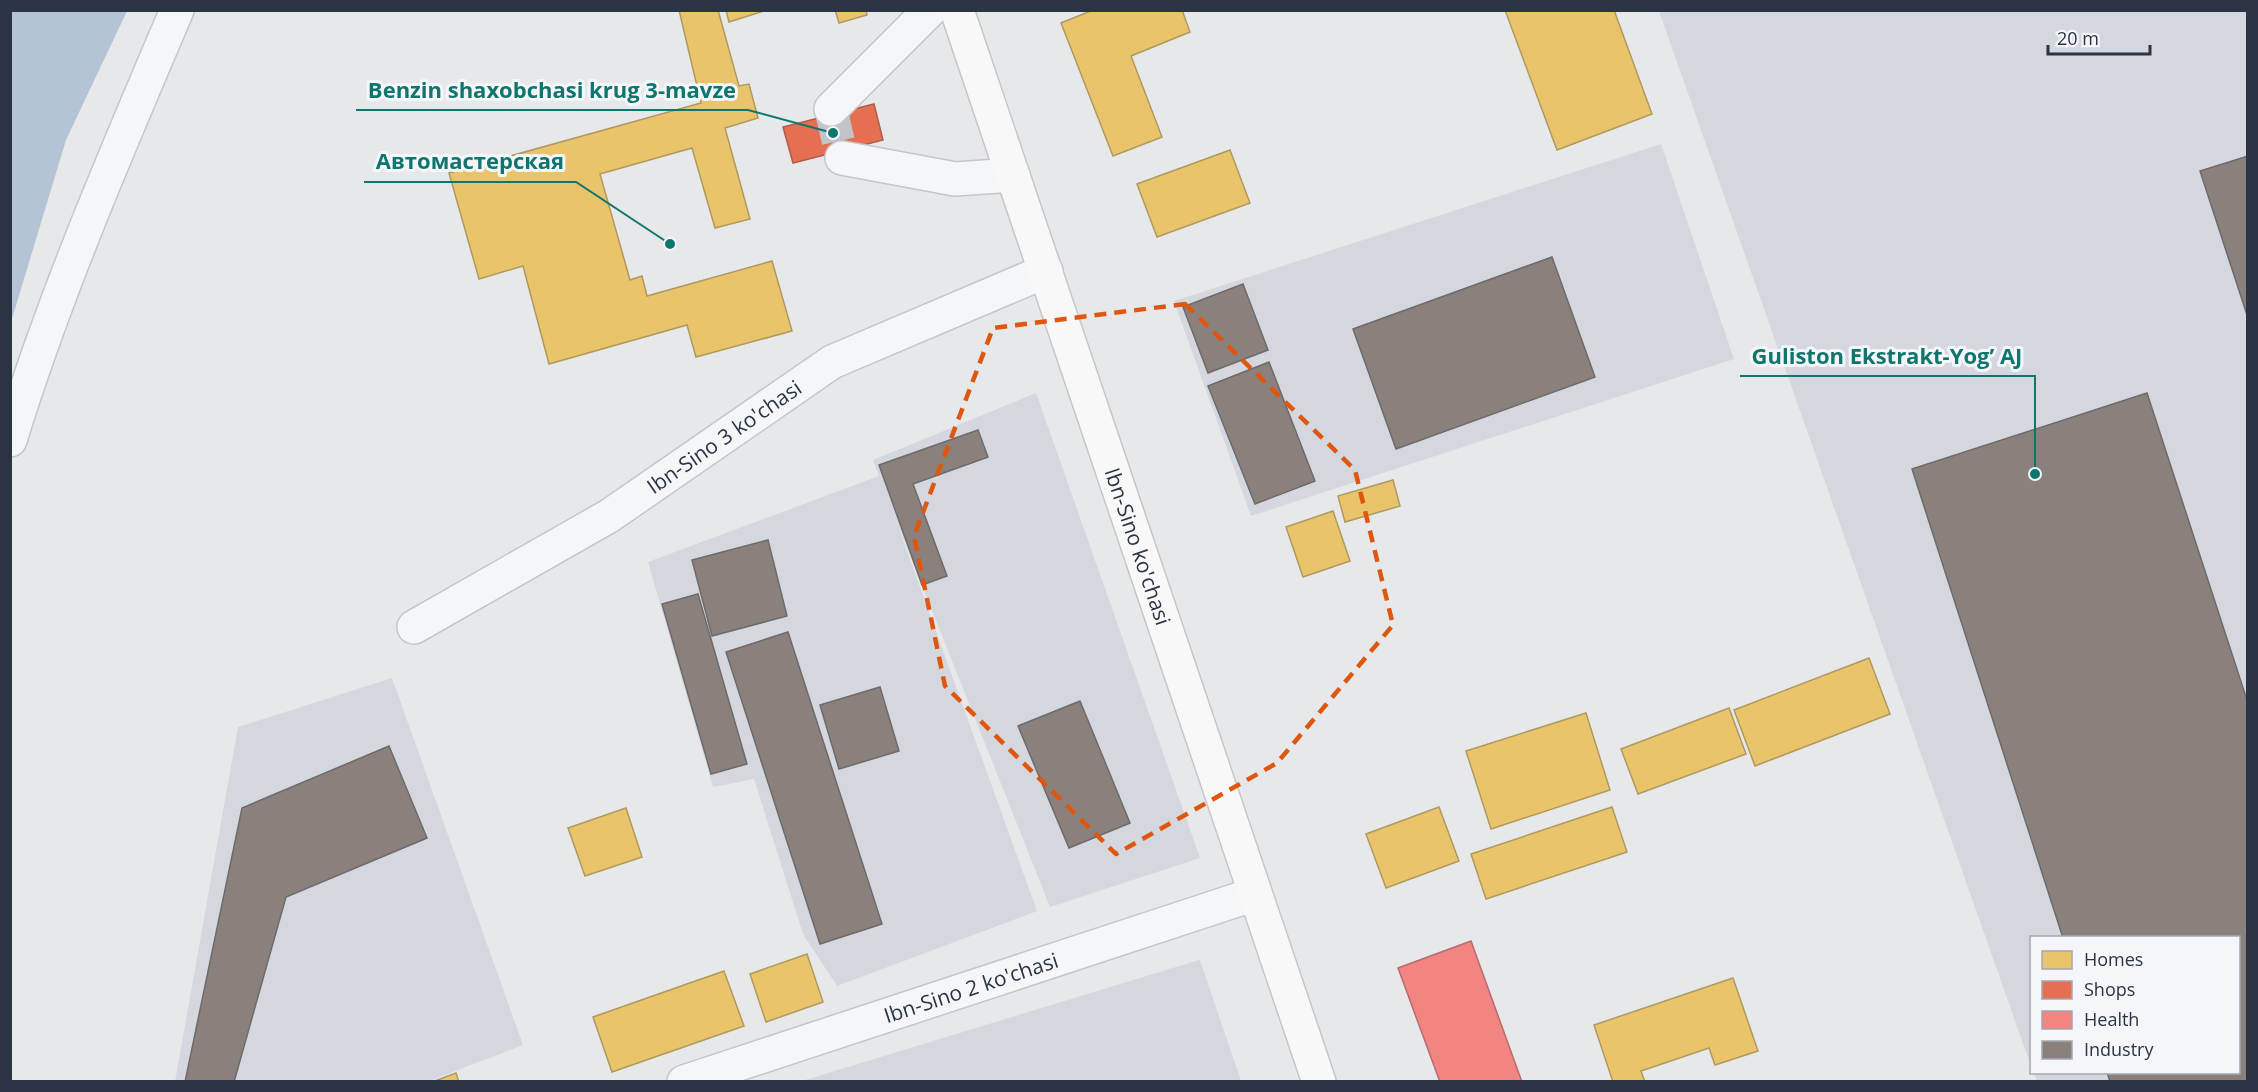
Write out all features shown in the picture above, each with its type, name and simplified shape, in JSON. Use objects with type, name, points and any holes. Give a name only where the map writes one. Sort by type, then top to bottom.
[{"type":"main road","name":"Ibn-Sino ko'chasi","points":[[957,10],[1319,1082]]},
{"type":"street","points":[[10,440],[29,381],[119,145],[177,10]]},
{"type":"street","points":[[831,109],[930,10]]},
{"type":"street","points":[[842,158],[955,179],[1013,175]]},
{"type":"street","name":"Ibn-Sino 3 ko'chasi","points":[[414,627],[609,516],[832,362],[1046,271]]},
{"type":"street","name":"Ibn-Sino 2 ko'chasi","points":[[684,1082],[1255,894]]},
{"type":"highlighted area","points":[[1185,304],[1355,470],[1393,625],[1277,763],[1116,854],[945,686],[914,536],[993,328]]},
{"type":"shaded area","points":[[1659,11],[2247,11],[2247,1081],[2037,1081],[2034,1074],[2240,1074],[2240,936],[2030,936],[2030,1063]]},
{"type":"shaded area","points":[[1661,144],[1734,359],[1251,516],[1174,301]]},
{"type":"shaded area","points":[[1036,393],[1200,858],[1050,907],[894,515],[1037,911],[837,986],[803,934],[754,779],[713,787],[648,562],[879,476],[873,460]]},
{"type":"shaded area","points":[[392,678],[523,1045],[429,1081],[175,1082],[238,727]]},
{"type":"shaded area","points":[[1199,960],[1241,1081],[802,1081]]},
{"type":"water","points":[[11,10],[127,11],[66,140],[11,322]]},
{"type":"building: Homes","points":[[679,10],[718,10],[739,86],[749,84],[758,118],[725,128],[750,219],[715,228],[692,148],[600,174],[630,280],[642,276],[647,296],[772,261],[792,331],[696,357],[687,325],[549,364],[523,266],[479,279],[449,173],[701,103]]},
{"type":"building: Homes","points":[[726,10],[767,10],[729,22]]},
{"type":"building: Homes","points":[[835,10],[866,10],[867,15],[839,23]]},
{"type":"building: Homes","points":[[1093,10],[1182,10],[1190,32],[1131,56],[1162,137],[1113,156],[1061,23]]},
{"type":"building: Homes","points":[[1505,10],[1614,10],[1652,114],[1557,150]]},
{"type":"building: Homes","points":[[1230,150],[1250,203],[1157,237],[1137,184]]},
{"type":"building: Homes","points":[[1393,480],[1400,506],[1345,522],[1338,496]]},
{"type":"building: Homes","points":[[1333,511],[1350,561],[1303,577],[1286,527]]},
{"type":"building: Homes","points":[[1869,658],[1890,714],[1755,766],[1734,710]]},
{"type":"building: Homes","points":[[1729,708],[1746,754],[1638,794],[1621,749]]},
{"type":"building: Homes","points":[[1586,713],[1610,790],[1491,829],[1466,751]]},
{"type":"building: Homes","points":[[1439,807],[1459,861],[1386,888],[1366,834]]},
{"type":"building: Homes","points":[[1612,807],[1627,852],[1486,899],[1471,854]]},
{"type":"building: Homes","points":[[626,808],[642,857],[585,876],[568,828]]},
{"type":"building: Homes","points":[[807,954],[823,1002],[766,1022],[750,974]]},
{"type":"building: Homes","points":[[724,971],[744,1026],[612,1072],[593,1017]]},
{"type":"building: Homes","points":[[1733,978],[1758,1051],[1715,1065],[1709,1048],[1641,1071],[1645,1082],[1613,1082],[1594,1025]]},
{"type":"building: Homes","points":[[456,1073],[459,1082],[432,1082]]},
{"type":"building: Shops","points":[[874,104],[883,140],[793,163],[783,127]]},
{"type":"building: Health","points":[[1471,941],[1522,1082],[1440,1082],[1398,968]]},
{"type":"building: Industry","points":[[2248,156],[2248,318],[2200,171]]},
{"type":"building: Industry","points":[[1552,257],[1595,377],[1396,449],[1353,329]]},
{"type":"building: Industry","points":[[1243,284],[1268,350],[1208,373],[1183,307]]},
{"type":"building: Industry","points":[[1269,362],[1315,481],[1255,504],[1208,386]]},
{"type":"building: Industry","points":[[2147,393],[2248,703],[2248,1082],[2110,1082],[2108,1074],[2240,1074],[2240,936],[2062,936],[1912,469]]},
{"type":"building: Industry","points":[[978,430],[988,457],[913,484],[947,576],[922,585],[879,465]]},
{"type":"building: Industry","points":[[768,540],[787,616],[712,636],[692,560]]},
{"type":"building: Industry","points":[[698,594],[747,764],[711,774],[662,604]]},
{"type":"building: Industry","points":[[788,632],[882,924],[820,944],[726,652]]},
{"type":"building: Industry","points":[[880,687],[899,751],[839,769],[820,705]]},
{"type":"building: Industry","points":[[1080,701],[1130,823],[1069,848],[1018,726]]},
{"type":"building: Industry","points":[[389,746],[427,838],[286,897],[234,1082],[185,1082],[242,808]]},
{"type":"tunnel","points":[[831,109],[842,158]]},
{"type":"place","name":"Benzin shaxobchasi krug 3-mavze","points":[[833,133]]},
{"type":"place","name":"Автомастерская","points":[[670,244]]},
{"type":"place","name":"Guliston Ekstrakt-Yog’ AJ","points":[[2035,474]]}]
